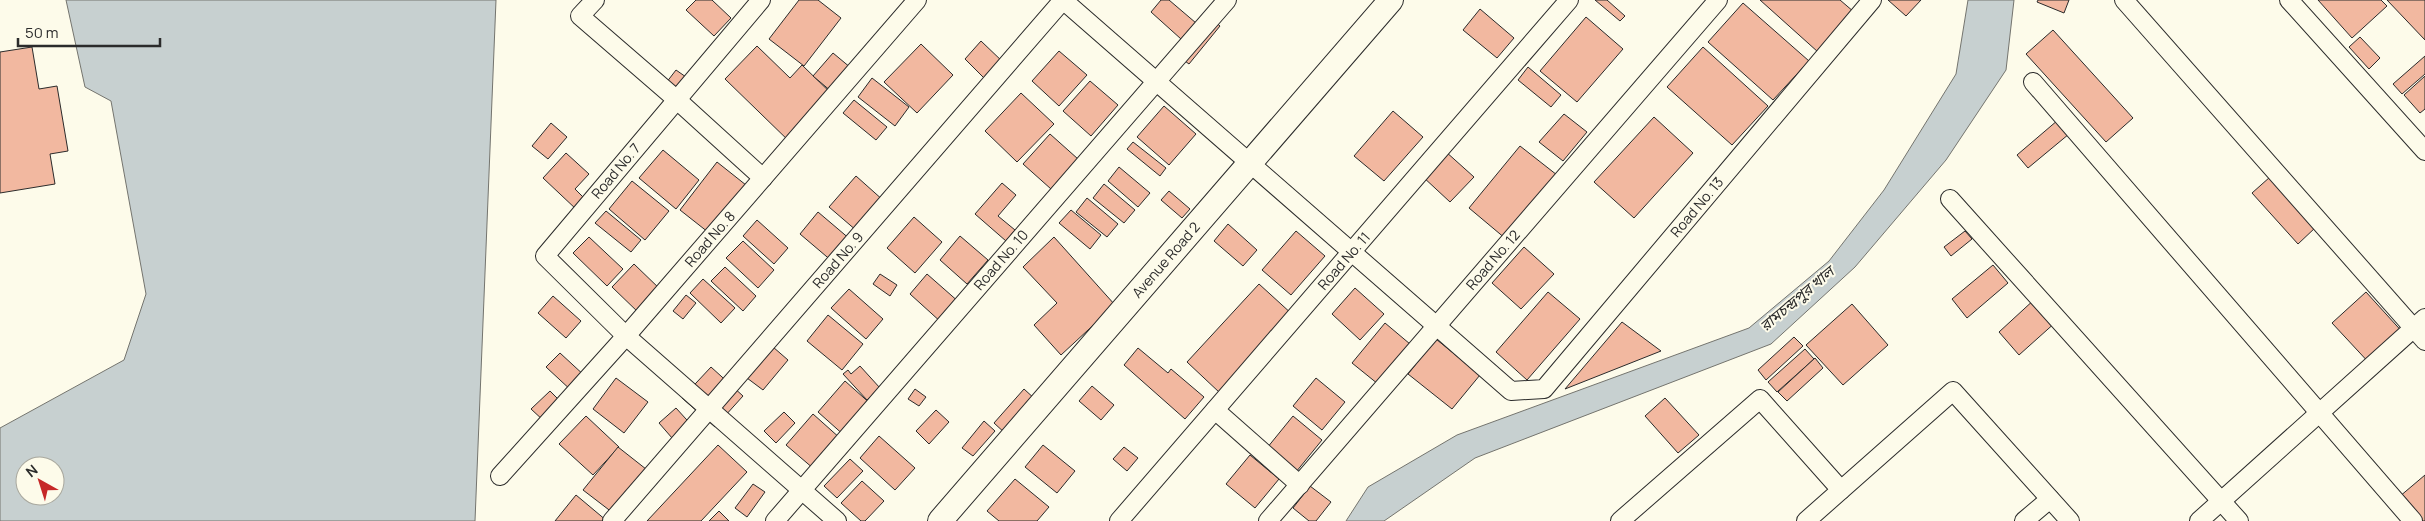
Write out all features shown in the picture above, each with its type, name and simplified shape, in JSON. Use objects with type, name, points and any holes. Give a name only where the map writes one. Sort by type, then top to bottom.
[{"type":"street","points":[[595,0],[580,16],[763,178]]},
{"type":"street","name":"Road No. 7","points":[[626,336],[545,256],[761,0]]},
{"type":"street","name":"Road No. 8","points":[[500,476],[626,336],[917,0]]},
{"type":"street","points":[[1063,0],[1437,326]]},
{"type":"street","name":"Road No. 9","points":[[612,521],[1063,0]]},
{"type":"street","name":"Road No. 10","points":[[775,521],[1227,0]]},
{"type":"street","name":"Avenue Road 2","points":[[940,521],[1391,0]]},
{"type":"street","name":"Road No. 11","points":[[1119,521],[1569,0]]},
{"type":"street","name":"Road No. 12","points":[[1268,521],[1718,0]]},
{"type":"street","name":"Road No. 13","points":[[1437,326],[1511,391],[1544,389],[1872,0]]},
{"type":"street","points":[[2124,0],[2421,329],[2319,413],[2199,521]]},
{"type":"street","points":[[2289,0],[2425,151]]},
{"type":"street","points":[[2033,82],[2413,521]]},
{"type":"street","points":[[1950,199],[2239,521]]},
{"type":"street","points":[[626,336],[837,521]]},
{"type":"street","points":[[1806,521],[1953,391],[2070,521]]},
{"type":"street","points":[[1620,521],[1760,399],[1841,490]]},
{"type":"street","points":[[1215,410],[1300,485]]},
{"type":"street","points":[[2024,521],[2050,499]]},
{"type":"water","points":[[66,0],[496,0],[475,521],[0,521],[0,428],[124,360],[146,294],[111,101],[85,87]]},
{"type":"water","name":"রামচন্দ্রপুর খাল","points":[[1968,0],[2014,0],[2006,70],[1946,160],[1855,267],[1771,344],[1475,458],[1384,521],[1346,521],[1368,487],[1457,435],[1749,328],[1829,261],[1884,190],[1956,74]]},
{"type":"building","points":[[696,0],[712,0],[731,18],[714,36],[686,10]]},
{"type":"building","points":[[799,0],[818,0],[841,18],[804,66],[769,39]]},
{"type":"building","points":[[1161,0],[1169,0],[1196,23],[1181,39],[1151,12]]},
{"type":"building","points":[[1595,0],[1607,0],[1625,16],[1620,21]]},
{"type":"building","points":[[1760,0],[1840,0],[1854,12],[1818,52]]},
{"type":"building","points":[[1888,0],[1921,0],[1906,16]]},
{"type":"building","points":[[2038,0],[2069,0],[2064,13],[2037,2]]},
{"type":"building","points":[[2318,0],[2381,0],[2387,6],[2352,38]]},
{"type":"building","points":[[2387,0],[2425,0],[2425,40]]},
{"type":"building","points":[[1743,3],[1809,61],[1773,100],[1708,42]]},
{"type":"building","points":[[1480,9],[1514,38],[1497,58],[1463,30]]},
{"type":"building","points":[[1586,17],[1623,49],[1577,102],[1540,71]]},
{"type":"building","points":[[1213,20],[1220,26],[1189,64],[1181,58]]},
{"type":"building","points":[[2053,30],[2133,118],[2106,142],[2026,54]]},
{"type":"building","points":[[2360,37],[2380,58],[2369,69],[2349,47]]},
{"type":"building","points":[[981,41],[1004,63],[987,81],[965,59]]},
{"type":"building","points":[[921,44],[953,75],[917,113],[884,82]]},
{"type":"building","points":[[757,46],[790,78],[802,65],[837,99],[793,145],[725,79]]},
{"type":"building","points":[[32,47],[39,89],[57,86],[68,151],[50,154],[55,184],[0,193],[0,52]]},
{"type":"building","points":[[1703,47],[1768,106],[1732,145],[1667,87]]},
{"type":"building","points":[[1059,51],[1087,75],[1059,106],[1032,81]]},
{"type":"building","points":[[833,53],[851,68],[832,92],[813,76]]},
{"type":"building","points":[[2425,56],[2425,74],[2402,94],[2393,84]]},
{"type":"building","points":[[1528,67],[1561,95],[1551,107],[1518,80]]},
{"type":"building","points":[[676,70],[686,77],[677,91],[666,83]]},
{"type":"building","points":[[2425,76],[2425,109],[2420,113],[2404,95]]},
{"type":"building","points":[[872,78],[909,107],[895,126],[858,97]]},
{"type":"building","points":[[1090,81],[1118,105],[1091,136],[1063,111]]},
{"type":"building","points":[[1021,93],[1054,124],[1017,162],[985,131]]},
{"type":"building","points":[[854,100],[887,127],[876,140],[843,113]]},
{"type":"building","points":[[1164,106],[1196,134],[1169,165],[1137,137]]},
{"type":"building","points":[[1393,111],[1423,137],[1384,181],[1354,156]]},
{"type":"building","points":[[1564,114],[1587,132],[1563,161],[1539,142]]},
{"type":"building","points":[[1654,117],[1693,153],[1634,218],[1594,182]]},
{"type":"building","points":[[2058,120],[2069,134],[2028,168],[2017,155]]},
{"type":"building","points":[[551,123],[567,137],[548,159],[532,146]]},
{"type":"building","points":[[1050,134],[1078,159],[1051,189],[1023,164]]},
{"type":"building","points":[[1133,142],[1166,168],[1160,176],[1127,149]]},
{"type":"building","points":[[1520,146],[1557,175],[1506,239],[1469,208]]},
{"type":"building","points":[[663,150],[699,180],[676,209],[639,178]]},
{"type":"building","points":[[1445,151],[1474,177],[1450,202],[1422,176]]},
{"type":"building","points":[[566,153],[589,174],[575,189],[586,200],[577,210],[543,178]]},
{"type":"building","points":[[717,162],[751,189],[713,236],[680,210]]},
{"type":"building","points":[[1119,167],[1150,193],[1138,207],[1108,181]]},
{"type":"building","points":[[856,176],[884,201],[857,231],[829,207]]},
{"type":"building","points":[[2270,177],[2316,227],[2298,244],[2252,193]]},
{"type":"building","points":[[632,181],[669,211],[645,240],[609,209]]},
{"type":"building","points":[[1002,183],[1016,195],[998,216],[1015,230],[1006,241],[975,214]]},
{"type":"building","points":[[1104,184],[1135,210],[1124,223],[1093,198]]},
{"type":"building","points":[[1169,191],[1190,209],[1182,218],[1161,200]]},
{"type":"building","points":[[1087,198],[1118,224],[1107,237],[1076,212]]},
{"type":"building","points":[[1071,210],[1101,235],[1090,249],[1059,223]]},
{"type":"building","points":[[606,211],[641,240],[631,252],[595,223]]},
{"type":"building","points":[[818,212],[851,240],[833,262],[800,234]]},
{"type":"building","points":[[914,217],[942,242],[915,273],[887,248]]},
{"type":"building","points":[[757,220],[788,248],[774,264],[743,236]]},
{"type":"building","points":[[1228,224],[1257,250],[1243,266],[1214,241]]},
{"type":"building","points":[[1296,231],[1325,256],[1291,295],[1262,270]]},
{"type":"building","points":[[1965,231],[1972,239],[1951,256],[1944,247]]},
{"type":"building","points":[[960,236],[988,260],[967,284],[940,260]]},
{"type":"building","points":[[589,237],[623,269],[607,286],[573,253]]},
{"type":"building","points":[[1054,237],[1115,305],[1061,355],[1034,325],[1057,303],[1023,267]]},
{"type":"building","points":[[743,241],[774,270],[758,288],[726,258]]},
{"type":"building","points":[[1524,247],[1554,274],[1521,309],[1492,283]]},
{"type":"building","points":[[634,264],[662,291],[640,314],[612,287]]},
{"type":"building","points":[[1993,265],[2008,283],[1967,318],[1952,299]]},
{"type":"building","points":[[725,267],[756,296],[743,311],[711,281]]},
{"type":"building","points":[[880,274],[897,285],[890,296],[873,284]]},
{"type":"building","points":[[927,274],[960,303],[942,323],[910,294]]},
{"type":"building","points":[[703,279],[735,308],[721,323],[690,293]]},
{"type":"building","points":[[1259,284],[1293,315],[1220,393],[1187,362]]},
{"type":"building","points":[[1355,288],[1384,314],[1360,340],[1332,314]]},
{"type":"building","points":[[849,289],[883,319],[866,339],[831,308]]},
{"type":"building","points":[[1548,292],[1580,319],[1527,380],[1496,352]]},
{"type":"building","points":[[2366,292],[2406,336],[2372,366],[2332,323]]},
{"type":"building","points":[[686,295],[696,303],[683,319],[673,311]]},
{"type":"building","points":[[553,296],[581,321],[566,338],[538,313]]},
{"type":"building","points":[[2036,298],[2057,321],[2019,355],[1999,332]]},
{"type":"building","points":[[1852,304],[1888,345],[1843,385],[1806,345]]},
{"type":"building","points":[[828,315],[863,344],[842,370],[807,341]]},
{"type":"building","points":[[1622,322],[1661,351],[1565,389]]},
{"type":"building","points":[[1385,323],[1410,344],[1378,384],[1352,363]]},
{"type":"building","points":[[1794,337],[1803,346],[1766,380],[1758,370]]},
{"type":"building","points":[[1436,339],[1480,375],[1452,409],[1408,374]]},
{"type":"building","points":[[773,347],[788,360],[763,390],[747,378]]},
{"type":"building","points":[[1138,348],[1168,373],[1171,369],[1204,397],[1185,419],[1124,365]]},
{"type":"building","points":[[1805,349],[1814,359],[1777,392],[1768,382]]},
{"type":"building","points":[[560,353],[586,377],[573,392],[546,367]]},
{"type":"building","points":[[1815,358],[1823,368],[1787,401],[1778,392]]},
{"type":"building","points":[[860,366],[880,388],[867,400],[843,374],[848,370],[851,374]]},
{"type":"building","points":[[711,367],[743,396],[715,427],[682,398]]},
{"type":"building","points":[[616,378],[648,402],[624,433],[593,409]]},
{"type":"building","points":[[1316,378],[1345,402],[1322,430],[1293,406]]},
{"type":"building","points":[[845,381],[873,406],[846,437],[818,412]]},
{"type":"building","points":[[1092,386],[1114,405],[1101,420],[1079,401]]},
{"type":"building","points":[[915,389],[926,397],[919,406],[908,399]]},
{"type":"building","points":[[1024,389],[1036,400],[1006,434],[994,423]]},
{"type":"building","points":[[550,391],[562,403],[544,421],[531,409]]},
{"type":"building","points":[[1665,398],[1699,435],[1678,453],[1645,416]]},
{"type":"building","points":[[676,408],[696,430],[679,446],[659,423]]},
{"type":"building","points":[[936,410],[949,422],[929,444],[916,431]]},
{"type":"building","points":[[784,412],[795,423],[776,443],[764,431]]},
{"type":"building","points":[[813,414],[841,439],[814,469],[786,445]]},
{"type":"building","points":[[586,416],[619,447],[593,475],[559,444]]},
{"type":"building","points":[[1293,416],[1322,440],[1296,472],[1267,448]]},
{"type":"building","points":[[984,421],[995,431],[973,456],[962,448]]},
{"type":"building","points":[[879,436],[915,468],[895,490],[860,458]]},
{"type":"building","points":[[718,445],[747,472],[701,521],[647,521]]},
{"type":"building","points":[[1043,445],[1075,471],[1057,493],[1025,467]]},
{"type":"building","points":[[618,447],[651,473],[617,516],[583,490]]},
{"type":"building","points":[[1124,447],[1138,458],[1127,471],[1113,459]]},
{"type":"building","points":[[1250,455],[1279,479],[1255,508],[1226,484]]},
{"type":"building","points":[[850,459],[863,471],[837,498],[824,486]]},
{"type":"building","points":[[2425,475],[2425,521],[2420,521],[2399,497]]},
{"type":"building","points":[[1015,479],[1049,507],[1037,521],[999,521],[987,511]]},
{"type":"building","points":[[862,481],[884,501],[865,521],[861,521],[841,503]]},
{"type":"building","points":[[753,484],[765,492],[747,517],[735,508]]},
{"type":"building","points":[[1310,486],[1331,502],[1316,521],[1309,521],[1293,508]]},
{"type":"building","points":[[576,495],[607,521],[555,521]]},
{"type":"building","points":[[719,511],[729,521],[709,521]]}]
